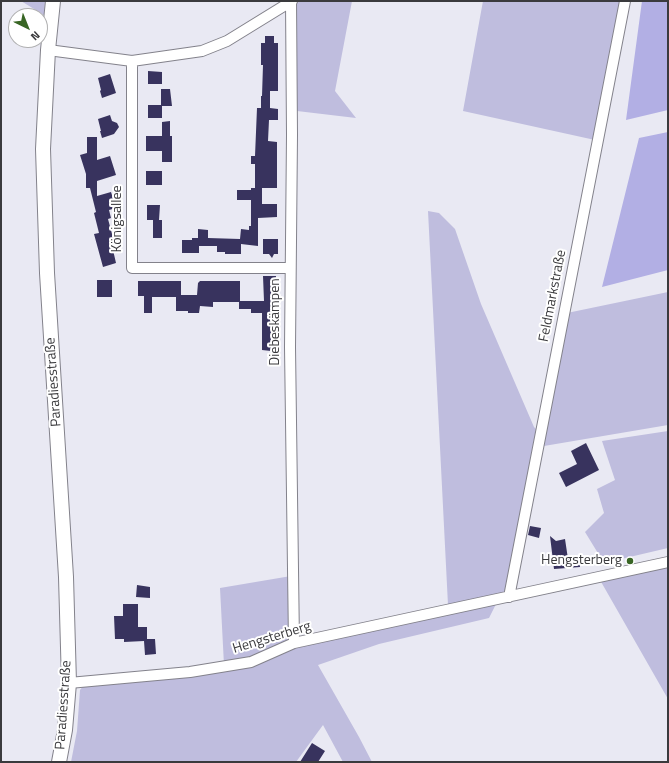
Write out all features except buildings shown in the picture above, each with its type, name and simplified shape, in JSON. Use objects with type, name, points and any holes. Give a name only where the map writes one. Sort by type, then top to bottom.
[{"type":"main road","name":"Paradiesstraße","points":[[53,1],[48,50],[43,149],[47,273],[66,577],[69,683],[65,730],[59,762]]},
{"type":"street","points":[[48,50],[132,61],[202,51],[227,41],[291,1]]},
{"type":"street","name":"Diebeskämpen","points":[[291,1],[292,135],[290,268],[294,644]]},
{"type":"street","name":"Feldmarkstraße","points":[[509,596],[625,1]]},
{"type":"street","name":"Königsallee","points":[[132,61],[132,268],[290,268]]},
{"type":"street","name":"Hengsterberg","points":[[69,683],[190,672],[252,662],[294,644],[668,562]]},
{"type":"shaded area","points":[[21,1],[45,1],[44,8],[32,8]]},
{"type":"shaded area","points":[[300,1],[352,1],[335,91],[356,118],[297,111],[297,3]]},
{"type":"shaded area","points":[[483,1],[621,1],[595,140],[463,111]]},
{"type":"shaded area","points":[[642,1],[668,1],[668,110],[626,120]]},
{"type":"shaded area","points":[[668,132],[668,270],[602,287],[639,138]]},
{"type":"shaded area","points":[[428,211],[439,213],[455,229],[481,304],[536,429],[505,593],[448,605]]},
{"type":"shaded area","points":[[668,292],[668,425],[544,446],[567,313]]},
{"type":"shaded area","points":[[668,431],[668,548],[604,563],[585,532],[604,513],[597,489],[615,480],[602,441]]},
{"type":"shaded area","points":[[668,565],[668,699],[600,580]]},
{"type":"shaded area","points":[[291,576],[292,642],[251,661],[224,665],[220,588]]},
{"type":"shaded area","points":[[496,604],[489,618],[379,644],[318,665],[372,762],[343,762],[323,725],[296,762],[71,762],[77,731],[80,690],[84,685],[190,675],[298,647]]},
{"type":"place","name":"Hengsterberg","points":[[630,561]]}]
